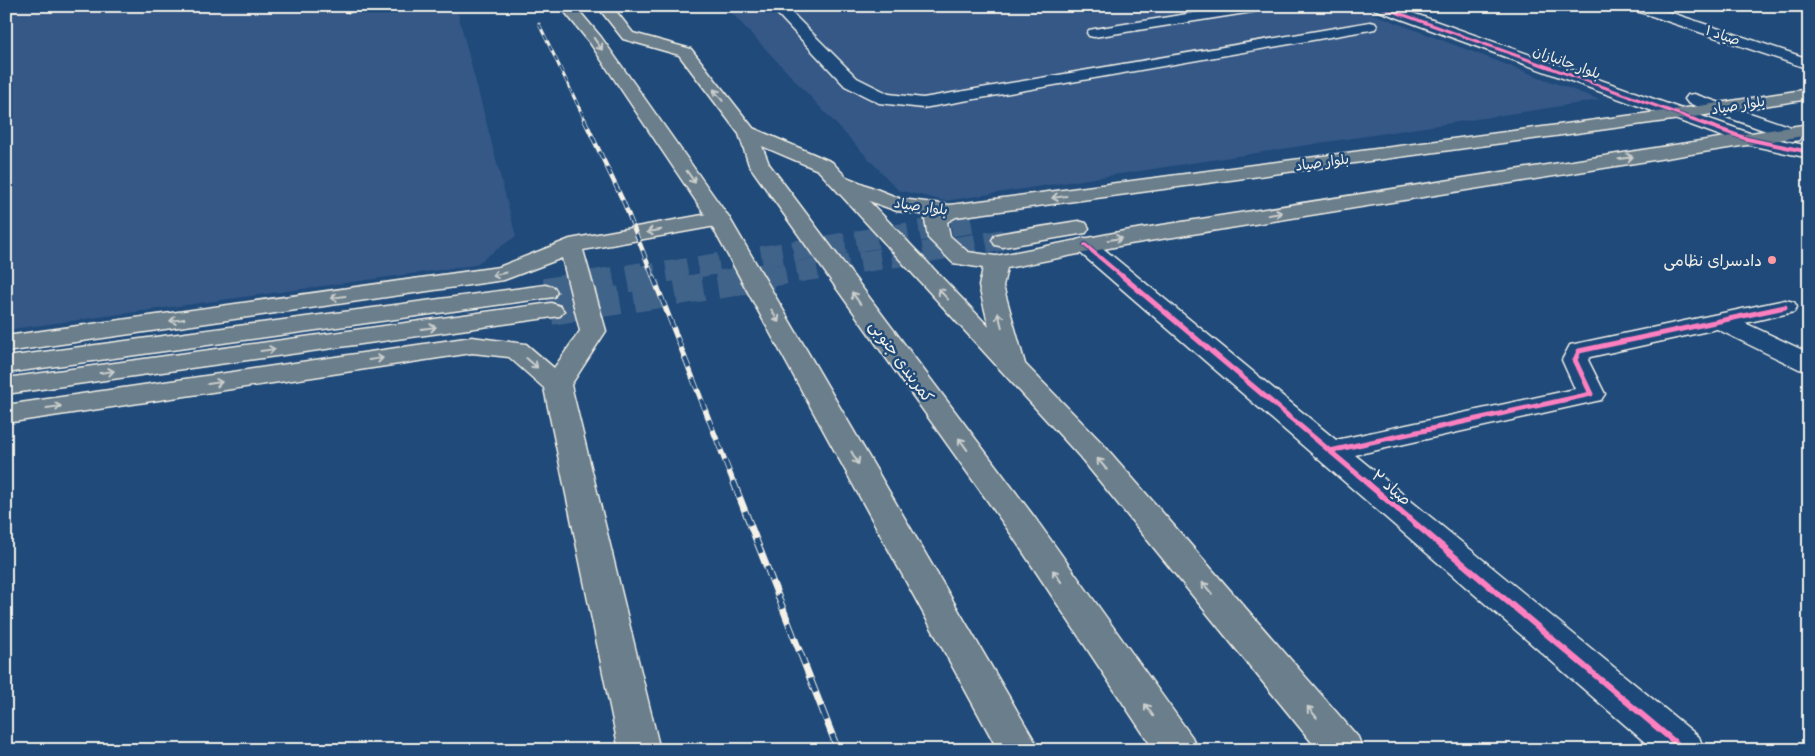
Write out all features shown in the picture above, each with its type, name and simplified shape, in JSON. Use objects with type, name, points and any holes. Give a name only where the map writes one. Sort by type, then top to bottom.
[{"type":"main road","points":[[570,9],[605,7]]},
{"type":"main road","name":"کمربندی جنوبی","points":[[605,7],[628,36],[685,52],[748,134],[759,165],[1023,526],[1177,750]]},
{"type":"main road","points":[[570,9],[596,40],[720,219],[1020,750]]},
{"type":"main road","name":"بلوار صیاد","points":[[839,181],[897,205],[950,211],[1548,132],[1809,94]]},
{"type":"main road","points":[[950,211],[936,218],[939,238],[961,258],[996,263],[1085,245],[1809,129]]},
{"type":"main road","points":[[975,222],[1480,153],[1548,132]]},
{"type":"main road","points":[[748,134],[825,166],[1091,450],[1343,750]]},
{"type":"main road","points":[[1003,240],[1485,168],[1597,163]]},
{"type":"main road","points":[[6,344],[504,273],[570,246],[720,219]]},
{"type":"main road","points":[[557,385],[592,331],[570,246]]},
{"type":"main road","points":[[996,263],[991,286],[1012,367]]},
{"type":"main road","points":[[6,365],[548,302],[6,386]]},
{"type":"main road","points":[[6,414],[472,345],[517,350],[557,385],[640,750]]},
{"type":"street","points":[[777,6],[851,82],[885,99],[923,103],[1370,26]]},
{"type":"street","points":[[1094,33],[1265,6]]},
{"type":"street","name":"بلوار جانبازان","points":[[1379,6],[1747,139],[1809,152]]},
{"type":"street","name":"صیاد ۱","points":[[1636,6],[1809,64]]},
{"type":"street","points":[[1409,17],[1433,9]]},
{"type":"street","points":[[1157,10],[1239,49]]},
{"type":"street","points":[[1675,93],[1787,132],[1809,152]]},
{"type":"street","name":"صیاد ۲","points":[[1085,245],[1684,750]]},
{"type":"street","points":[[1330,451],[1591,394],[1575,360],[1579,351],[1785,307]]},
{"type":"street","points":[[1720,320],[1809,363]]},
{"type":"shaded area","points":[[6,6],[456,6],[516,236],[475,265],[6,330]]},
{"type":"shaded area","points":[[725,6],[1352,6],[1600,100],[945,201],[898,190]]},
{"type":"tunnel","points":[[635,277],[975,222]]},
{"type":"tunnel","points":[[765,277],[1003,240]]},
{"type":"tunnel","points":[[545,292],[643,276]]},
{"type":"tunnel","points":[[551,311],[773,276]]},
{"type":"railway","points":[[539,24],[585,120]]},
{"type":"railway","points":[[584,119],[624,203],[653,277]]},
{"type":"railway","points":[[653,276],[734,484]]},
{"type":"railway","points":[[734,483],[838,750]]},
{"type":"cycle path","points":[[1379,6],[1747,139],[1809,152]]},
{"type":"cycle path","points":[[1085,245],[1684,750]]},
{"type":"cycle path","points":[[1330,451],[1591,394],[1575,360],[1579,351],[1785,307]]},
{"type":"place","name":"دادسرای نظامی","points":[[1772,260]]}]
